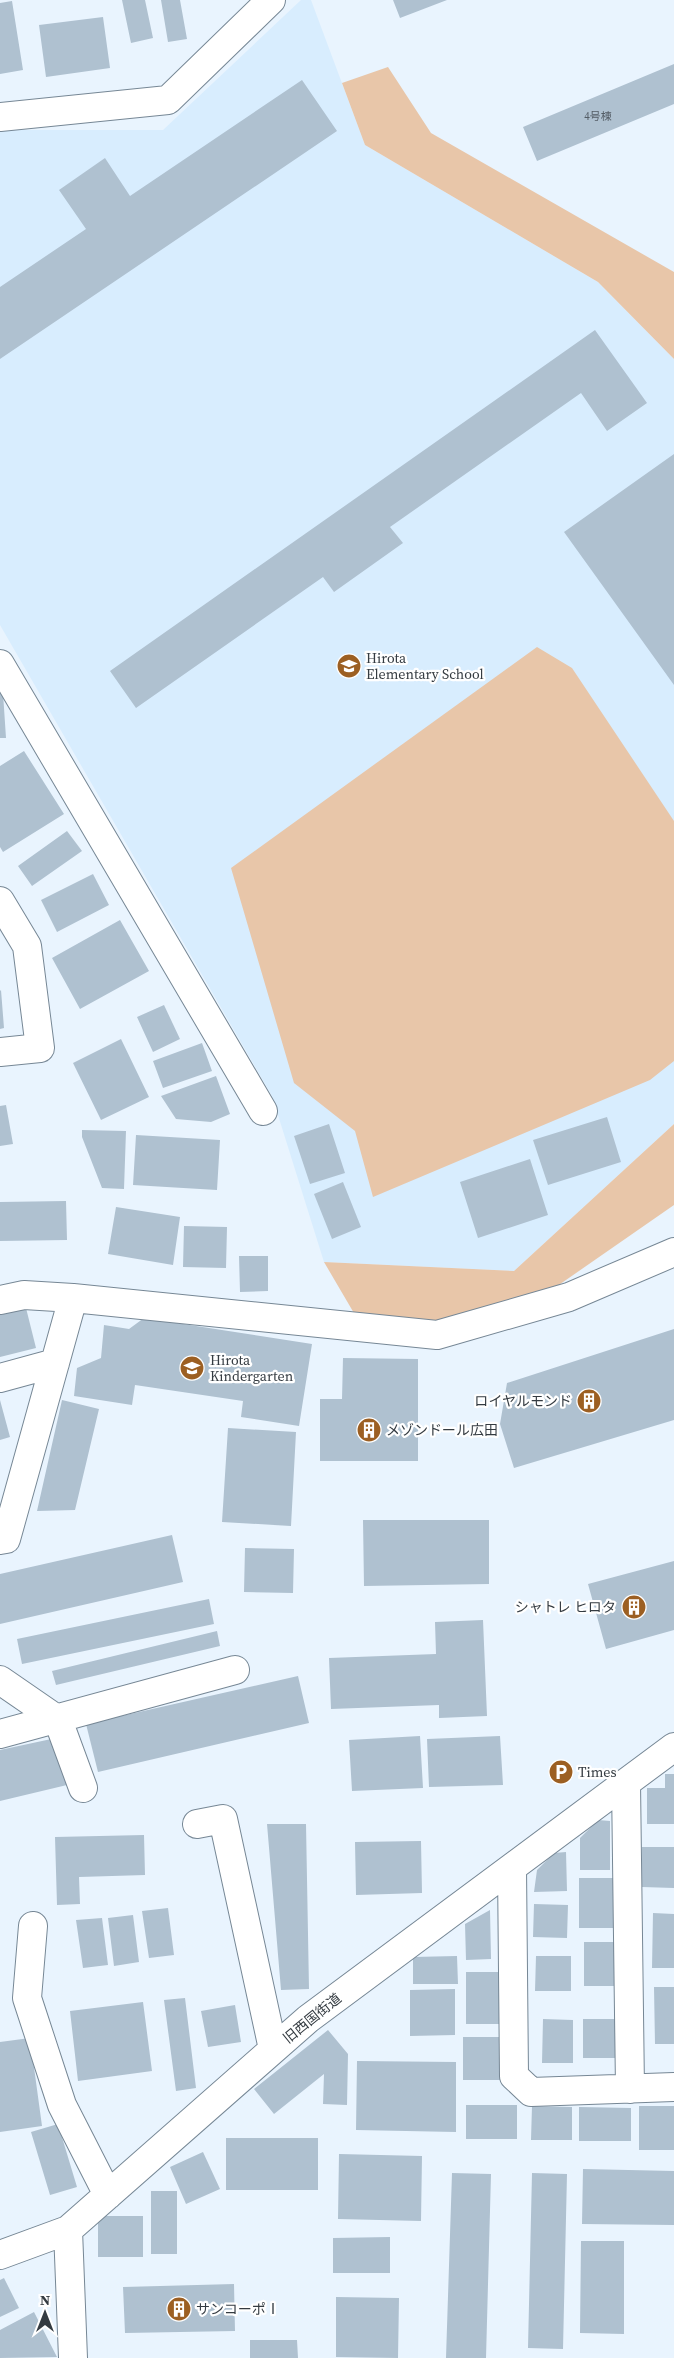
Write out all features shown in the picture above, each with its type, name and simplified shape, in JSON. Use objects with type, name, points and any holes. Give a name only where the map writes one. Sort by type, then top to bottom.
[{"type":"street","points":[[0,117],[168,100],[272,0]]},
{"type":"street","points":[[0,664],[263,1111]]},
{"type":"street","points":[[0,900],[27,946],[40,1048],[0,1052]]},
{"type":"street","points":[[0,1300],[24,1295],[72,1298],[437,1335],[569,1297],[674,1252]]},
{"type":"street","points":[[0,1540],[6,1538],[72,1298]]},
{"type":"street","points":[[0,1378],[55,1363]]},
{"type":"street","points":[[0,1734],[58,1720],[235,1670]]},
{"type":"street","points":[[0,1680],[58,1720],[83,1788]]},
{"type":"street","name":"旧西国街道","points":[[68,2230],[308,2019],[674,1747]]},
{"type":"street","points":[[626,1783],[630,2089]]},
{"type":"street","points":[[197,1824],[224,1819],[274,2049]]},
{"type":"street","points":[[512,1868],[514,2076],[531,2092],[674,2087]]},
{"type":"street","points":[[33,1926],[27,1998],[62,2105],[108,2195]]},
{"type":"street","points":[[0,2255],[68,2230],[73,2358]]},
{"type":"shaded area","name":"Hirota Elementary School","points":[[301,0],[311,0],[365,145],[598,282],[674,359],[674,1124],[514,1271],[324,1262],[272,1096],[0,625],[0,130],[163,130]]},
{"type":"shaded area","points":[[388,67],[431,133],[674,272],[674,359],[598,282],[365,145],[342,83]]},
{"type":"shaded area","points":[[537,647],[572,668],[674,821],[674,1061],[650,1080],[373,1197],[355,1131],[294,1083],[231,868]]},
{"type":"shaded area","points":[[674,1124],[674,1205],[530,1305],[403,1326],[358,1320],[324,1262],[514,1271]]},
{"type":"building","points":[[122,0],[145,0],[153,38],[131,43]]},
{"type":"building","points":[[161,0],[180,0],[187,39],[168,42]]},
{"type":"building","points":[[393,0],[447,0],[400,18]]},
{"type":"building","points":[[12,1],[23,70],[0,74],[0,3]]},
{"type":"building","points":[[103,17],[110,68],[46,77],[39,25]]},
{"type":"building","points":[[674,64],[674,104],[537,161],[523,127]]},
{"type":"building","points":[[302,80],[337,131],[0,359],[0,287],[86,229],[59,190],[105,158],[130,196]]},
{"type":"building","points":[[595,330],[647,403],[607,431],[581,393],[390,527],[403,543],[334,592],[323,577],[136,708],[110,671]]},
{"type":"building","points":[[674,454],[674,685],[564,532]]},
{"type":"building","points":[[3,693],[6,738],[0,738],[0,694]]},
{"type":"building","points":[[24,751],[64,814],[3,852],[0,847],[0,766]]},
{"type":"building","points":[[67,831],[82,851],[32,886],[18,866]]},
{"type":"building","points":[[93,874],[109,905],[57,932],[41,900]]},
{"type":"building","points":[[120,920],[149,971],[80,1009],[52,958]]},
{"type":"building","points":[[0,991],[4,1028],[0,1029]]},
{"type":"building","points":[[164,1005],[180,1039],[153,1052],[137,1017]]},
{"type":"building","points":[[121,1039],[149,1097],[101,1120],[73,1063]]},
{"type":"building","points":[[202,1043],[212,1071],[163,1088],[153,1061]]},
{"type":"building","points":[[216,1076],[230,1114],[211,1122],[176,1119],[161,1096]]},
{"type":"building","points":[[6,1105],[13,1144],[0,1146],[0,1106]]},
{"type":"building","points":[[607,1117],[621,1162],[548,1185],[533,1140]]},
{"type":"building","points":[[329,1124],[345,1173],[310,1184],[294,1136]]},
{"type":"building","points":[[82,1130],[126,1131],[124,1189],[102,1188],[82,1137]]},
{"type":"building","points":[[136,1135],[220,1140],[217,1190],[133,1185]]},
{"type":"building","points":[[530,1159],[548,1215],[478,1238],[460,1182]]},
{"type":"building","points":[[343,1182],[361,1227],[332,1239],[314,1194]]},
{"type":"building","points":[[66,1201],[67,1240],[0,1241],[0,1202]]},
{"type":"building","points":[[116,1207],[180,1217],[173,1265],[108,1254]]},
{"type":"building","points":[[184,1226],[227,1227],[226,1268],[183,1267]]},
{"type":"building","points":[[239,1256],[268,1256],[268,1291],[240,1292]]},
{"type":"building","points":[[26,1308],[36,1348],[0,1357],[0,1315]]},
{"type":"building","points":[[144,1318],[312,1344],[299,1426],[241,1417],[243,1401],[135,1385],[132,1405],[74,1396],[77,1368],[101,1358],[104,1325],[129,1329]]},
{"type":"building","name":"ロイヤルモンド","points":[[674,1329],[674,1420],[514,1468],[500,1424],[507,1383]]},
{"type":"building","name":"メゾンドール広田","points":[[343,1358],[418,1359],[418,1461],[320,1461],[320,1399],[342,1399]]},
{"type":"building","points":[[0,1400],[10,1437],[0,1440]]},
{"type":"building","points":[[62,1400],[99,1409],[75,1510],[37,1511]]},
{"type":"building","points":[[228,1428],[296,1432],[291,1526],[222,1522]]},
{"type":"building","points":[[363,1520],[489,1520],[489,1584],[364,1586]]},
{"type":"building","points":[[172,1535],[183,1582],[0,1624],[0,1574]]},
{"type":"building","points":[[245,1548],[294,1549],[293,1593],[244,1592]]},
{"type":"building","name":"シャトレ ヒロタ","points":[[674,1561],[674,1630],[606,1649],[588,1584]]},
{"type":"building","points":[[209,1599],[214,1624],[22,1664],[17,1639]]},
{"type":"building","points":[[483,1620],[487,1716],[439,1718],[439,1705],[331,1709],[329,1658],[436,1654],[435,1622]]},
{"type":"building","points":[[217,1631],[220,1646],[56,1685],[52,1671]]},
{"type":"building","points":[[298,1676],[309,1723],[98,1772],[86,1724]]},
{"type":"building","points":[[420,1736],[423,1788],[352,1791],[349,1740]]},
{"type":"building","points":[[500,1736],[503,1785],[429,1787],[427,1739]]},
{"type":"building","points":[[56,1738],[67,1785],[0,1801],[0,1750]]},
{"type":"building","points":[[665,1774],[674,1774],[674,1824],[647,1824],[647,1788],[665,1788]]},
{"type":"building","points":[[598,1820],[610,1821],[610,1870],[580,1870],[580,1838]]},
{"type":"building","points":[[267,1824],[306,1824],[309,1989],[281,1990]]},
{"type":"building","points":[[144,1835],[145,1875],[79,1877],[80,1904],[57,1905],[55,1837]]},
{"type":"building","points":[[421,1841],[422,1893],[356,1895],[355,1842]]},
{"type":"building","points":[[642,1847],[674,1847],[674,1888],[642,1887]]},
{"type":"building","points":[[566,1852],[567,1891],[534,1892],[537,1870],[554,1853]]},
{"type":"building","points":[[579,1878],[614,1878],[614,1928],[579,1928]]},
{"type":"building","points":[[534,1904],[568,1905],[567,1938],[533,1937]]},
{"type":"building","points":[[168,1908],[174,1955],[149,1958],[142,1911]]},
{"type":"building","points":[[490,1910],[491,1959],[466,1960],[465,1924]]},
{"type":"building","points":[[653,1913],[674,1914],[674,1968],[652,1968]]},
{"type":"building","points":[[133,1915],[139,1962],[114,1966],[108,1918]]},
{"type":"building","points":[[102,1918],[108,1965],[83,1968],[76,1920]]},
{"type":"building","points":[[584,1942],[616,1942],[616,1986],[584,1986]]},
{"type":"building","points":[[457,1956],[458,1984],[413,1984],[413,1957]]},
{"type":"building","points":[[536,1956],[571,1956],[571,1991],[535,1991]]},
{"type":"building","points":[[466,1972],[499,1972],[499,2024],[466,2024]]},
{"type":"building","points":[[654,1987],[674,1987],[674,2044],[655,2044]]},
{"type":"building","points":[[455,1989],[455,2035],[410,2036],[410,1990]]},
{"type":"building","points":[[185,1998],[196,2088],[176,2091],[164,2000]]},
{"type":"building","points":[[143,2002],[152,2071],[78,2081],[70,2011]]},
{"type":"building","points":[[235,2005],[241,2042],[208,2047],[201,2011]]},
{"type":"building","points":[[543,2019],[573,2020],[573,2063],[542,2063]]},
{"type":"building","points":[[583,2019],[620,2019],[619,2058],[583,2058]]},
{"type":"building","points":[[328,2030],[348,2054],[347,2105],[323,2104],[324,2074],[274,2114],[254,2089]]},
{"type":"building","points":[[463,2037],[503,2037],[503,2080],[463,2080]]},
{"type":"building","points":[[30,2038],[42,2126],[0,2132],[0,2042]]},
{"type":"building","points":[[357,2061],[456,2062],[456,2132],[356,2130]]},
{"type":"building","points":[[466,2105],[517,2105],[517,2139],[466,2139]]},
{"type":"building","points":[[532,2106],[572,2107],[572,2140],[531,2140]]},
{"type":"building","points":[[639,2106],[674,2106],[674,2150],[639,2150]]},
{"type":"building","points":[[579,2107],[631,2108],[631,2141],[579,2141]]},
{"type":"building","points":[[58,2124],[77,2187],[50,2195],[31,2132]]},
{"type":"building","points":[[226,2138],[318,2138],[318,2190],[226,2190]]},
{"type":"building","points":[[203,2152],[220,2189],[186,2204],[170,2167]]},
{"type":"building","points":[[339,2154],[422,2156],[421,2221],[338,2219]]},
{"type":"building","points":[[583,2169],[674,2171],[674,2225],[582,2224]]},
{"type":"building","points":[[452,2173],[491,2174],[486,2358],[446,2358]]},
{"type":"building","points":[[532,2173],[567,2174],[563,2349],[528,2348]]},
{"type":"building","points":[[151,2191],[177,2191],[177,2254],[151,2254]]},
{"type":"building","points":[[98,2216],[143,2216],[143,2257],[98,2257]]},
{"type":"building","points":[[390,2237],[390,2273],[333,2273],[333,2238]]},
{"type":"building","points":[[581,2241],[624,2241],[624,2334],[580,2333]]},
{"type":"building","points":[[4,2278],[19,2308],[0,2317],[0,2280]]},
{"type":"building","name":"サンコーポⅠ","points":[[234,2284],[235,2331],[125,2333],[123,2287]]},
{"type":"building","points":[[336,2297],[399,2298],[398,2358],[336,2357]]},
{"type":"building","points":[[34,2312],[57,2357],[0,2358],[0,2330]]},
{"type":"building","points":[[250,2340],[297,2340],[298,2358],[250,2358]]},
{"type":"place","name":"Hirota Elementary School","points":[[349,666]]},
{"type":"place","name":"Hirota Kindergarten","points":[[192,1368]]},
{"type":"place","name":"ロイヤルモンド","points":[[589,1401]]},
{"type":"place","name":"メゾンドール広田","points":[[369,1430]]},
{"type":"place","name":"シャトレ ヒロタ","points":[[634,1607]]},
{"type":"place","name":"Times","points":[[561,1772]]},
{"type":"place","name":"サンコーポⅠ","points":[[179,2309]]}]
